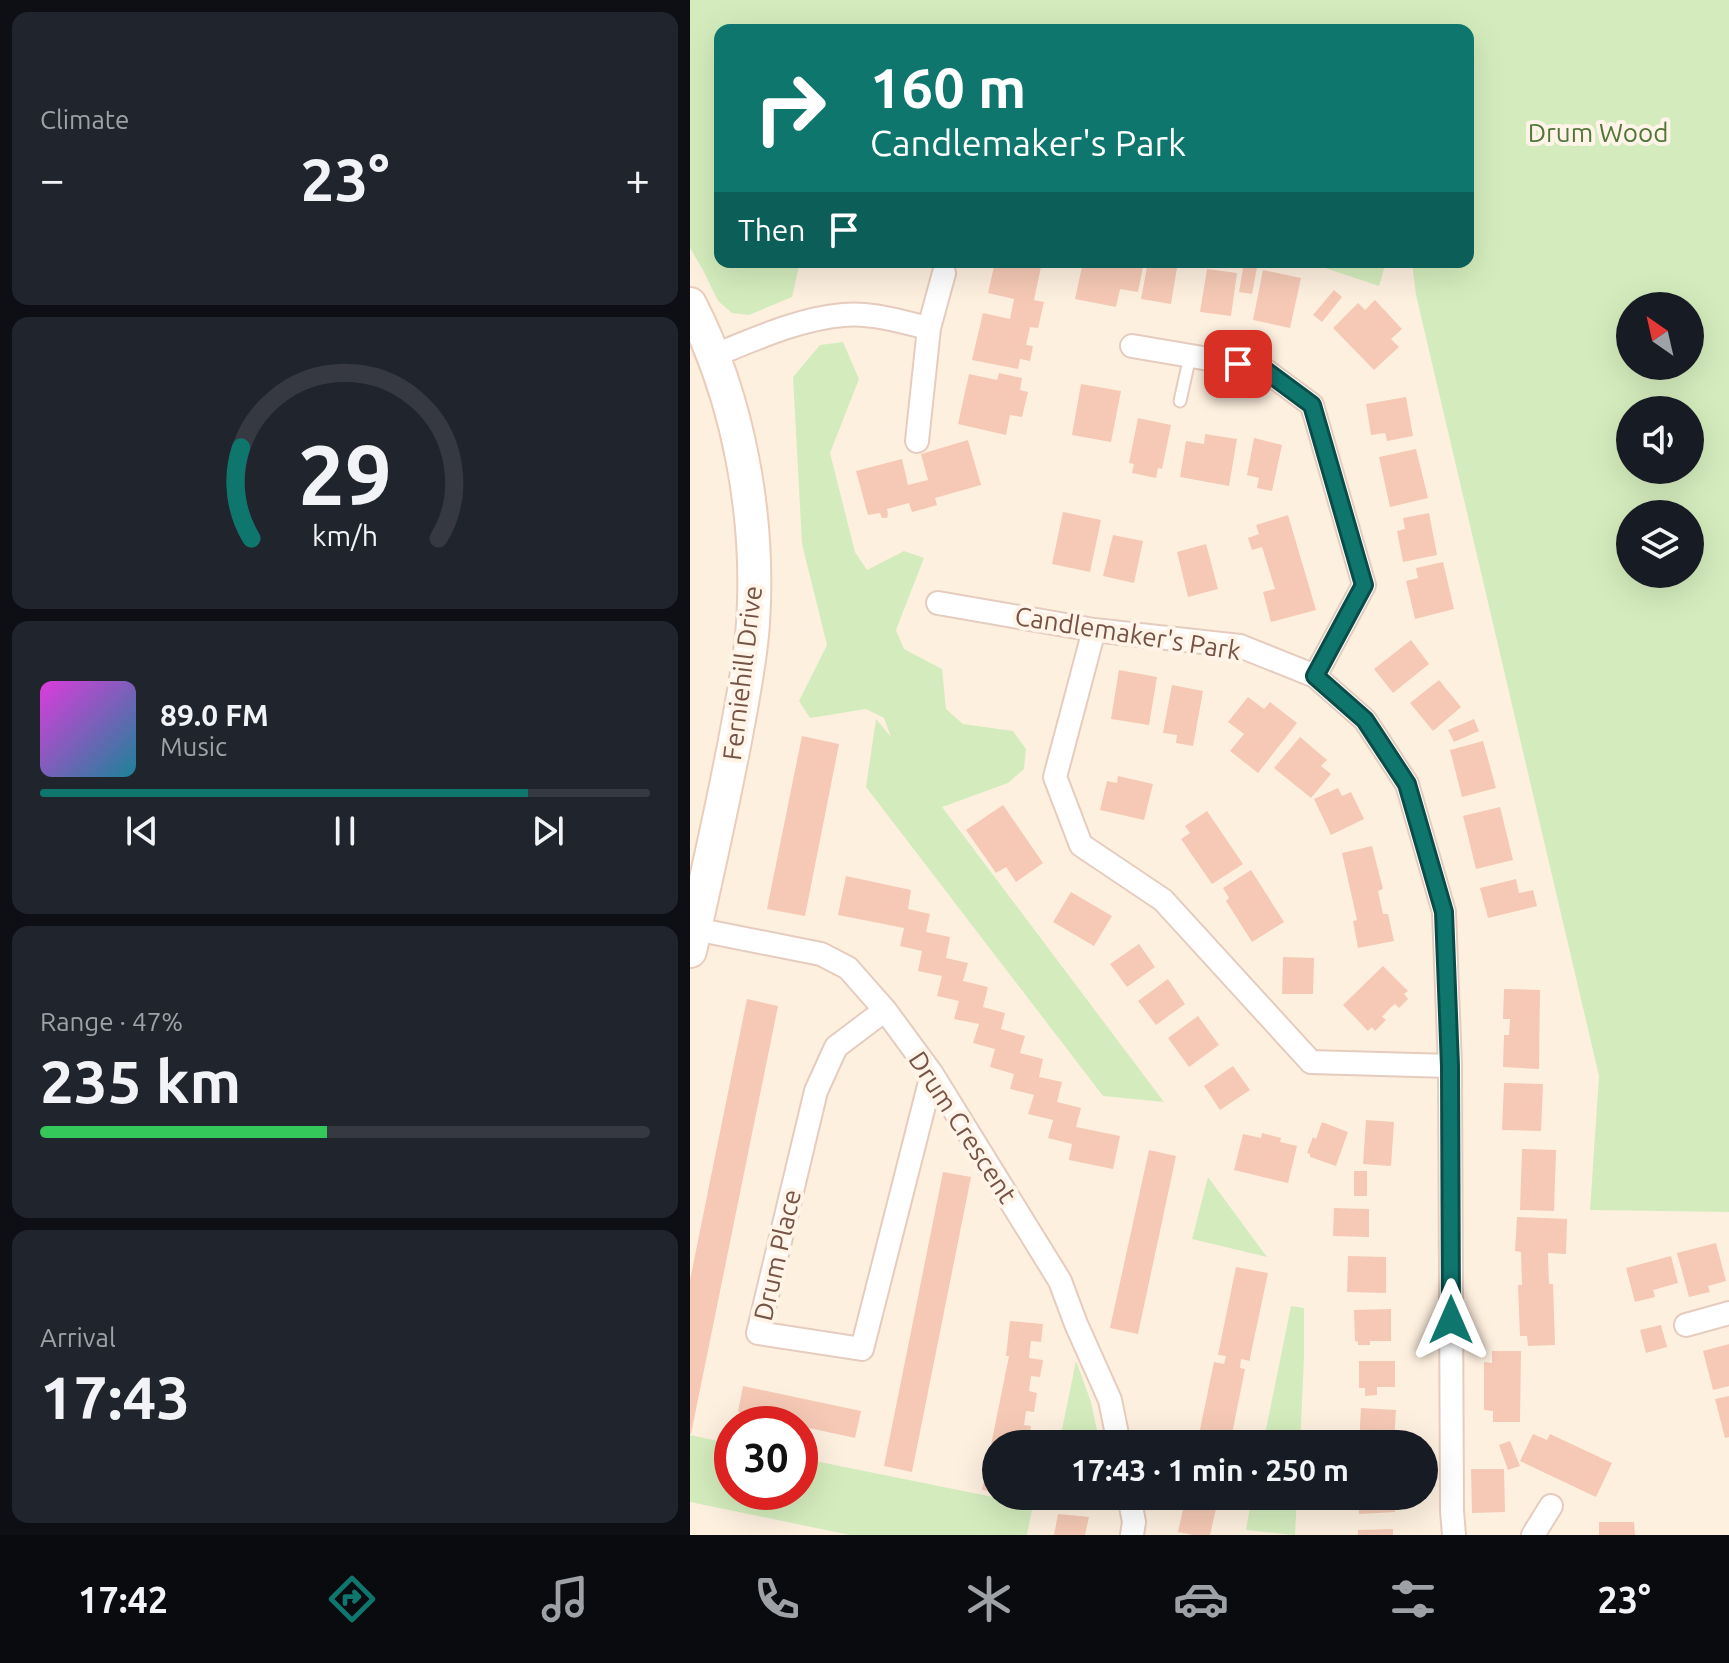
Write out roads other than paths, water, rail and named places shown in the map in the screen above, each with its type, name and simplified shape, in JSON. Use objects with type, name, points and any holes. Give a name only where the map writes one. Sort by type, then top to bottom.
[{"type":"main road","name":"Ferniehill Drive","points":[[690,304],[713,356],[742,453],[752,517],[754,572],[753,623],[747,674],[733,754],[692,940]]},
{"type":"street","points":[[917,441],[929,328],[944,273]]},
{"type":"street","points":[[713,356],[803,322],[845,315],[886,318],[929,328]]},
{"type":"street","points":[[1132,346],[1262,368],[1312,405],[1364,585],[1315,676]]},
{"type":"street","name":"Candlemaker's Park","points":[[938,603],[1094,630],[1240,646],[1315,676],[1365,720],[1407,784],[1444,912],[1450,1066],[1454,1535]]},
{"type":"street","points":[[1094,630],[1055,777],[1081,845],[1163,900],[1311,1062],[1450,1066]]},
{"type":"street","name":"Drum Crescent","points":[[692,940],[821,954],[848,968],[885,1010],[932,1074],[1060,1281],[1110,1400],[1116,1430]]},
{"type":"street","name":"Drum Place","points":[[885,1010],[836,1047],[816,1091],[758,1333],[862,1349],[932,1074]]},
{"type":"street","points":[[1686,1325],[1729,1313]]},
{"type":"street","points":[[1533,1535],[1551,1506]]},
{"type":"street","points":[[1132,1510],[1132,1535]]},
{"type":"lane","points":[[1180,401],[1190,356]]},
{"type":"park label","name":"Drum Wood","points":[[1598,132]]}]
